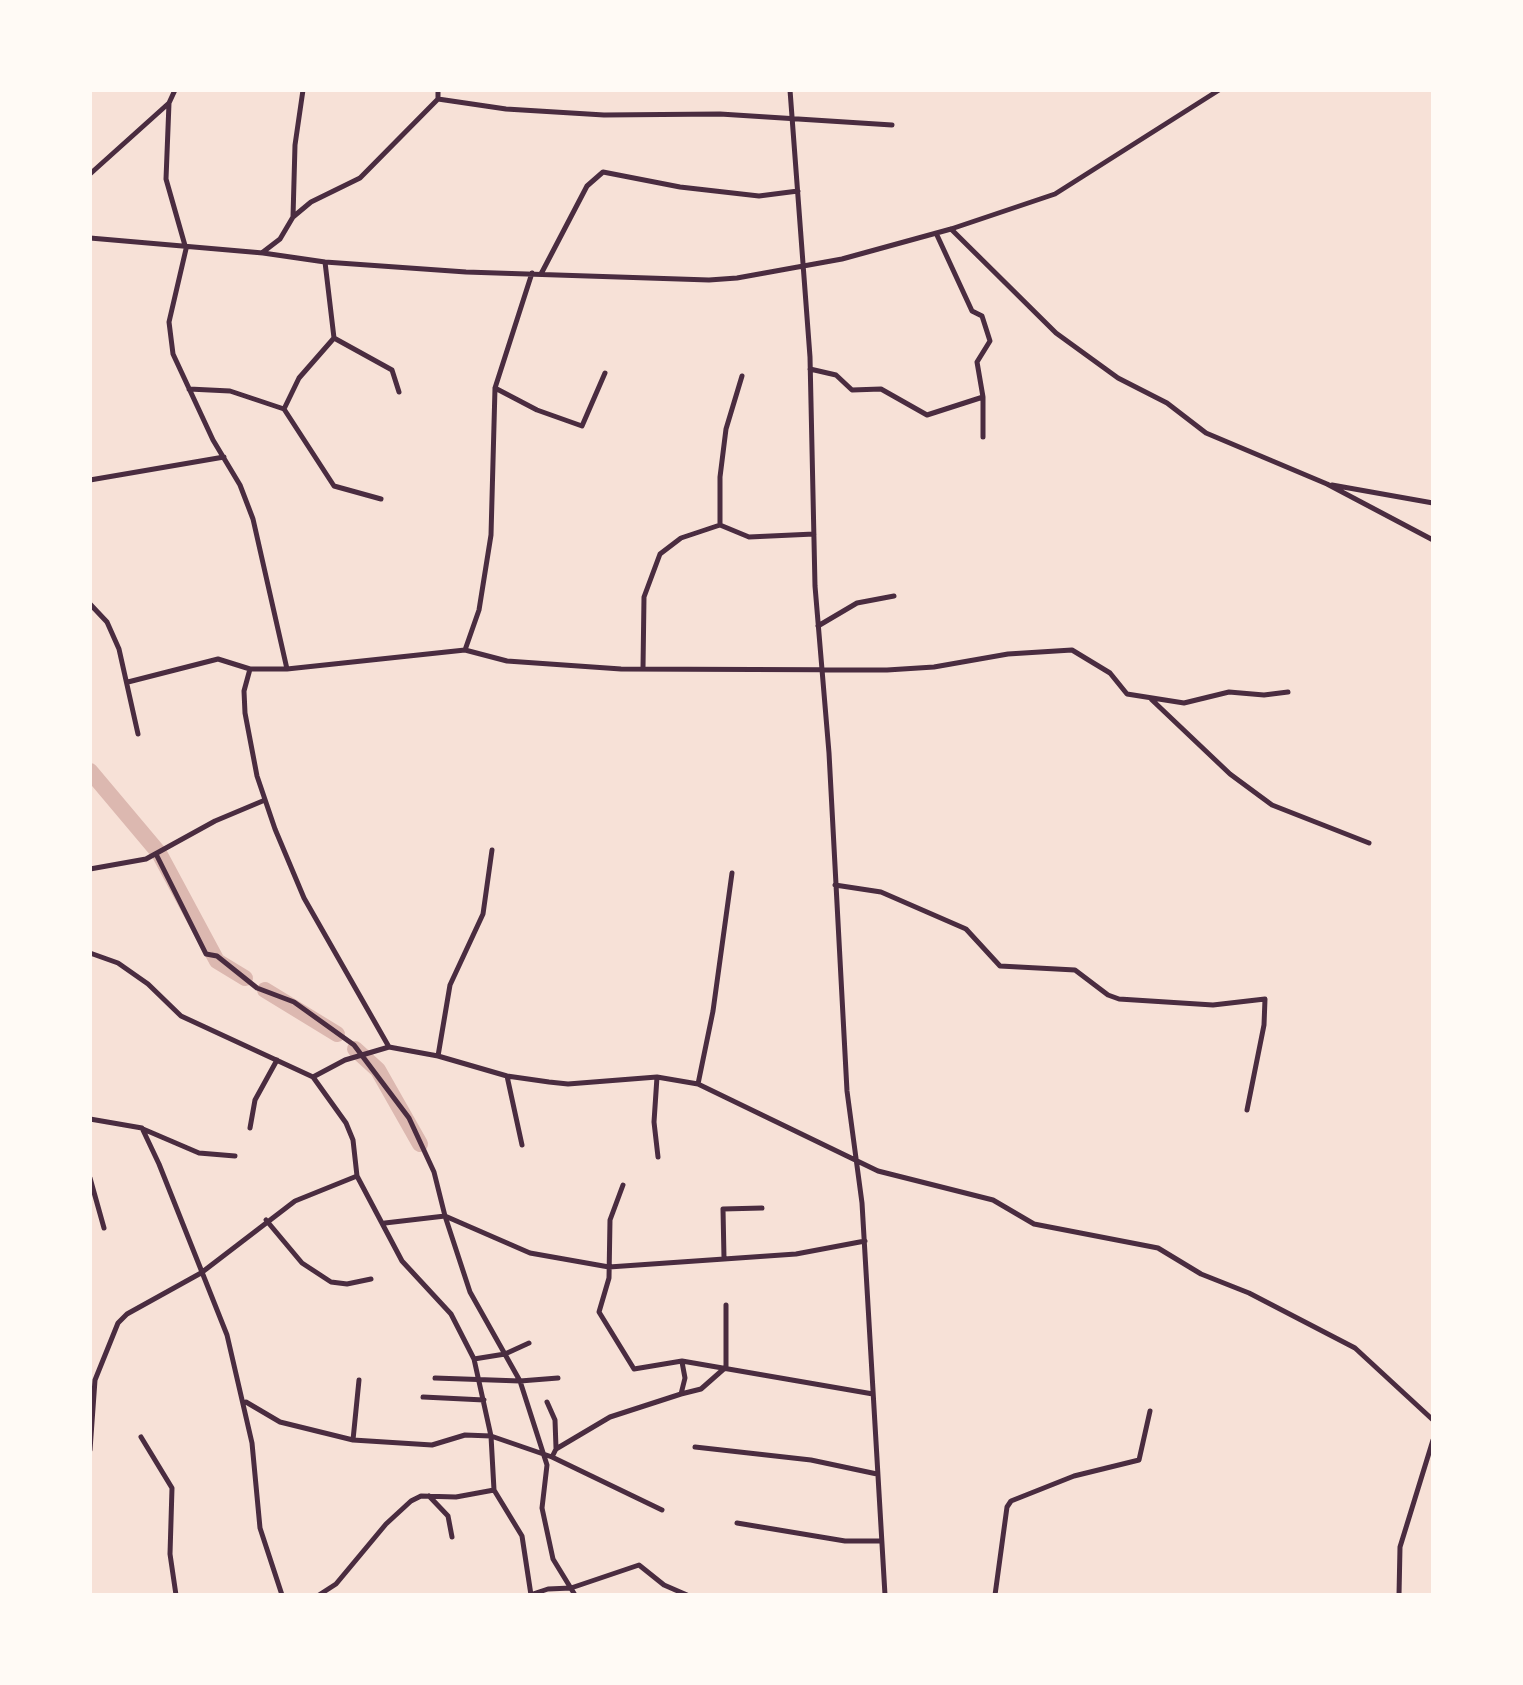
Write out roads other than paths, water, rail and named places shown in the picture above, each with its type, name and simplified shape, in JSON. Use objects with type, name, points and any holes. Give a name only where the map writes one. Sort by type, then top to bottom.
[{"type":"street","points":[[175,90],[169,103],[166,179],[186,249],[169,322],[173,354],[240,485],[253,519],[287,669]]},
{"type":"street","points":[[293,217],[295,145],[303,90]]},
{"type":"street","points":[[263,253],[280,239],[293,217],[311,202],[360,178],[438,99],[438,90]]},
{"type":"street","points":[[790,90],[810,369],[818,626],[847,1091],[865,1241],[885,1595]]},
{"type":"street","points":[[90,238],[186,249],[263,253],[325,262],[709,280],[803,266],[936,233],[1055,194],[1219,90]]},
{"type":"street","points":[[438,99],[506,109],[604,115],[727,114],[793,121],[892,125]]},
{"type":"street","points":[[90,174],[169,103]]},
{"type":"street","points":[[541,274],[587,186],[603,172],[680,187],[759,196],[798,191]]},
{"type":"street","points":[[951,229],[1056,333],[1118,378],[1167,403],[1206,433],[1327,484],[1433,540]]},
{"type":"street","points":[[936,233],[972,311],[982,316],[990,341],[977,362],[983,397],[983,437]]},
{"type":"street","points":[[284,409],[299,378],[334,338],[325,262]]},
{"type":"street","points":[[465,650],[479,610],[491,535],[495,388],[511,330],[532,273]]},
{"type":"street","points":[[334,338],[392,370],[399,392]]},
{"type":"street","points":[[810,369],[836,375],[852,390],[881,389],[927,415],[983,397]]},
{"type":"street","points":[[495,388],[537,410],[582,426],[605,373]]},
{"type":"street","points":[[720,525],[720,477],[726,429],[742,376]]},
{"type":"street","points":[[189,389],[230,391],[284,409],[334,486],[381,499]]},
{"type":"street","points":[[90,480],[224,457]]},
{"type":"street","points":[[1327,484],[1433,503]]},
{"type":"street","points":[[643,668],[644,597],[660,554],[681,538],[720,525],[749,537],[814,534]]},
{"type":"street","points":[[818,626],[857,603],[894,596]]},
{"type":"street","points":[[90,604],[107,622],[128,682],[138,734]]},
{"type":"street","points":[[128,682],[218,659],[232,660],[250,669],[287,669],[465,650],[507,661],[643,668],[905,669],[1008,654],[1072,650],[1110,673],[1127,694],[1184,703],[1229,692],[1264,695],[1288,692]]},
{"type":"street","points":[[250,669],[244,691],[245,713],[265,800],[304,898],[389,1047]]},
{"type":"street","points":[[1150,698],[1230,774],[1272,805],[1369,843]]},
{"type":"street","points":[[90,869],[133,863],[156,854],[215,821],[265,800]]},
{"type":"street","points":[[438,1056],[450,985],[483,914],[492,850]]},
{"type":"street","points":[[156,854],[206,954],[217,956],[257,988],[294,1002],[362,1055],[415,1128],[440,1186],[445,1216],[470,1292],[520,1381],[549,1456]]},
{"type":"street","points":[[698,1084],[713,1011],[732,873]]},
{"type":"street","points":[[835,885],[881,892],[966,929],[1000,966],[1075,970],[1108,995],[1119,999],[1213,1005],[1265,999],[1264,1025],[1247,1110]]},
{"type":"street","points":[[90,953],[118,963],[148,984],[181,1016],[313,1077],[349,1131],[357,1176],[385,1223],[402,1261],[451,1314],[474,1359],[491,1436],[494,1490],[522,1536],[530,1595],[548,1589],[571,1588],[639,1565],[664,1585],[687,1595]]},
{"type":"street","points":[[313,1077],[362,1055],[389,1047],[438,1056],[507,1076],[568,1084],[657,1077],[698,1084],[774,1124],[878,1171],[993,1200],[1034,1224],[1158,1248],[1201,1274],[1249,1293],[1355,1348],[1433,1420]]},
{"type":"street","points":[[250,1128],[260,1087],[277,1060]]},
{"type":"street","points":[[507,1076],[522,1145]]},
{"type":"street","points":[[657,1077],[654,1122],[658,1157]]},
{"type":"street","points":[[90,1119],[142,1128],[199,1153],[235,1156]]},
{"type":"street","points":[[142,1128],[227,1335],[245,1402],[260,1528],[282,1595]]},
{"type":"street","points":[[90,1450],[95,1380],[118,1323],[127,1314],[201,1273],[266,1220],[295,1201],[357,1176]]},
{"type":"street","points":[[90,1178],[104,1228]]},
{"type":"street","points":[[623,1185],[610,1220],[609,1267],[599,1312],[628,1363],[638,1370],[682,1361],[726,1367],[804,1385],[873,1394]]},
{"type":"street","points":[[724,1258],[723,1209],[762,1208]]},
{"type":"street","points":[[385,1223],[445,1216],[530,1253],[609,1267],[796,1254],[865,1241]]},
{"type":"street","points":[[266,1220],[302,1263],[331,1282],[347,1284],[371,1279]]},
{"type":"street","points":[[575,1595],[553,1559],[542,1508],[549,1456],[556,1449],[631,1408],[701,1389],[726,1367],[726,1305]]},
{"type":"street","points":[[474,1359],[505,1354],[529,1343]]},
{"type":"street","points":[[681,1394],[685,1378],[682,1361]]},
{"type":"street","points":[[435,1378],[520,1381],[558,1378]]},
{"type":"street","points":[[353,1440],[359,1380]]},
{"type":"street","points":[[423,1397],[484,1400]]},
{"type":"street","points":[[245,1402],[280,1422],[353,1440],[432,1445],[465,1435],[491,1436],[549,1456],[662,1510]]},
{"type":"street","points":[[547,1402],[555,1420],[556,1449]]},
{"type":"street","points":[[995,1595],[1007,1507],[1011,1501],[1074,1476],[1139,1460],[1150,1411]]},
{"type":"street","points":[[141,1437],[172,1488],[170,1554],[176,1595]]},
{"type":"street","points":[[1399,1595],[1400,1547],[1433,1440]]},
{"type":"street","points":[[695,1447],[811,1460],[877,1474]]},
{"type":"street","points":[[319,1595],[346,1575],[386,1524],[411,1501],[429,1496],[456,1497],[494,1490]]},
{"type":"street","points":[[429,1496],[448,1516],[452,1537]]},
{"type":"street","points":[[737,1523],[845,1541],[880,1541]]},
{"type":"waterway","points":[[90,771],[159,853],[217,961],[245,978]]},
{"type":"waterway","points":[[265,990],[337,1034]]},
{"type":"waterway","points":[[355,1049],[378,1070],[420,1144]]}]
